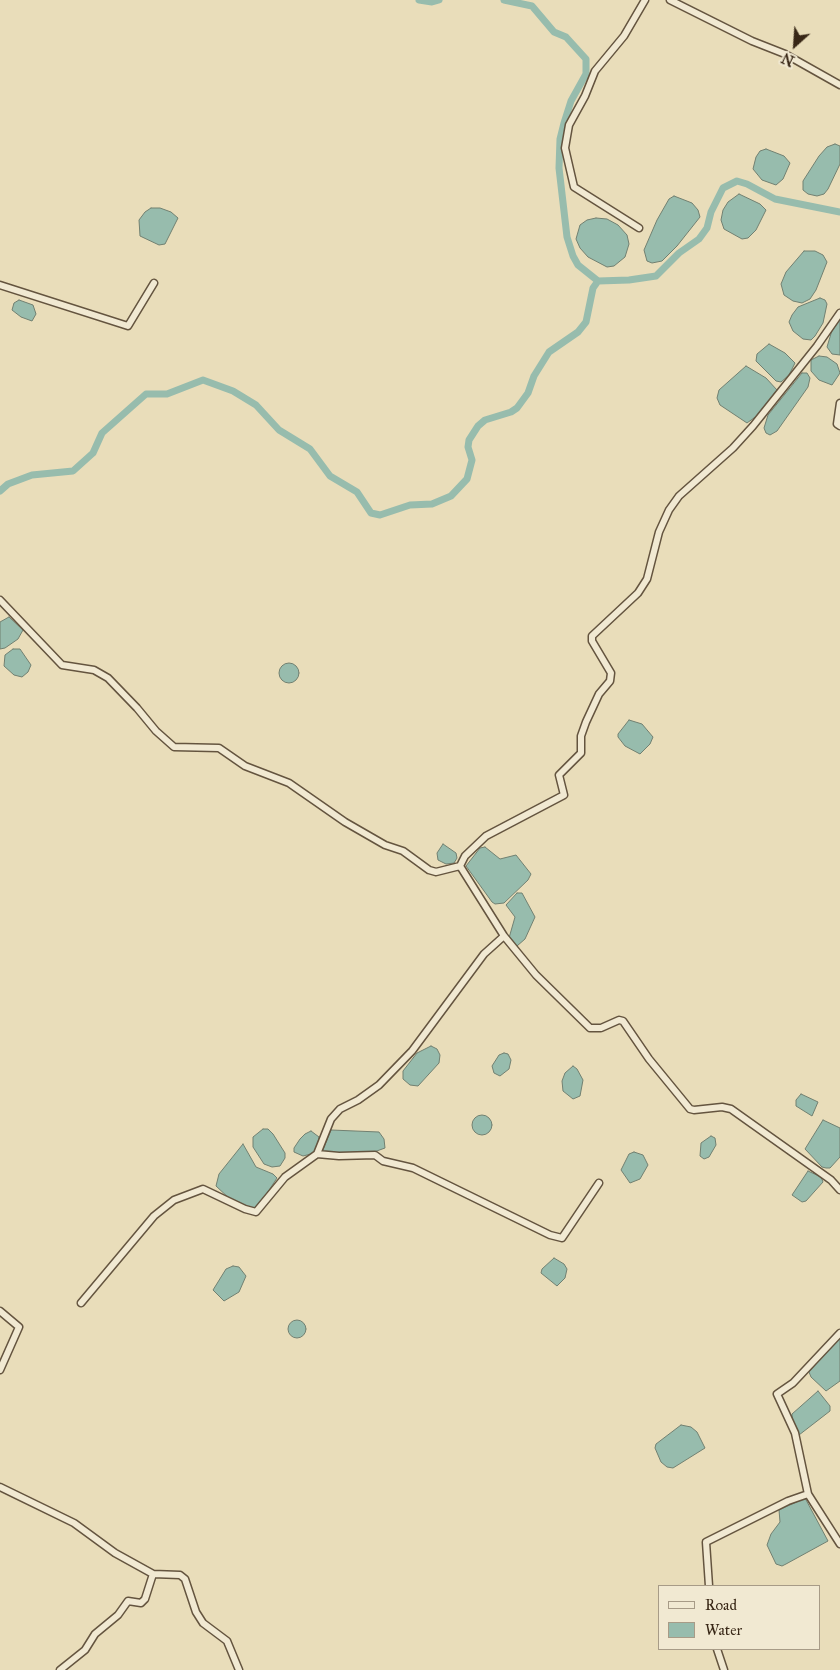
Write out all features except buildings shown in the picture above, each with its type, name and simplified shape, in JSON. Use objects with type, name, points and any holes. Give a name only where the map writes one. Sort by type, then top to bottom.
[{"type":"street","points":[[638,228],[574,187],[566,148],[569,125],[585,96],[595,71],[624,36],[645,0]]},
{"type":"street","points":[[670,0],[752,41],[785,54],[840,85]]},
{"type":"street","points":[[0,285],[128,326],[154,283]]},
{"type":"street","points":[[0,600],[62,665],[94,670],[108,678],[156,731],[174,747],[219,748],[245,766],[289,783],[368,837],[403,851],[429,870],[436,872],[460,866],[466,856],[486,836],[564,795],[559,775],[581,754],[581,736],[586,722],[598,694],[610,681],[611,673],[592,641],[592,636],[638,593],[647,579],[654,546],[669,510],[674,503],[753,426],[818,346],[840,313]]},
{"type":"street","points":[[840,403],[837,424],[840,426]]},
{"type":"street","points":[[460,866],[504,936],[536,975],[590,1028],[601,1028],[619,1020],[623,1021],[649,1059],[690,1109],[722,1107],[731,1109],[831,1180],[840,1190]]},
{"type":"street","points":[[81,1303],[154,1216],[174,1200],[203,1189],[245,1209],[256,1212],[285,1177],[317,1154],[331,1118],[340,1109],[358,1100],[379,1085],[412,1051],[484,954],[504,936]]},
{"type":"street","points":[[317,1154],[340,1156],[375,1155],[383,1161],[413,1168],[550,1235],[562,1238],[600,1183]]},
{"type":"street","points":[[0,1310],[19,1327],[0,1370]]},
{"type":"street","points":[[840,1333],[793,1383],[777,1394],[795,1433],[808,1494],[840,1544]]},
{"type":"street","points":[[0,1488],[74,1523],[115,1552],[153,1574],[180,1575],[184,1579],[196,1612],[203,1623],[226,1641],[240,1670]]},
{"type":"street","points":[[710,1585],[706,1542],[788,1501],[808,1494]]},
{"type":"street","points":[[60,1670],[85,1650],[96,1634],[118,1615],[128,1601],[141,1603],[145,1599],[153,1574]]},
{"type":"street","points":[[717,1650],[724,1670]]},
{"type":"water","points":[[835,144],[840,146],[840,164],[828,189],[824,194],[817,196],[808,194],[803,190],[803,181],[819,156],[827,147]]},
{"type":"water","points":[[766,149],[784,156],[790,163],[783,179],[776,185],[762,180],[753,169],[756,157],[760,151]]},
{"type":"water","points":[[739,194],[760,204],[766,210],[756,230],[748,238],[742,239],[724,229],[721,220],[723,210],[728,202]]},
{"type":"water","points":[[674,196],[692,203],[698,210],[700,217],[677,246],[662,261],[652,263],[647,261],[644,250],[657,220],[669,199]]},
{"type":"water","points":[[151,208],[160,208],[171,212],[178,218],[165,244],[159,245],[140,236],[139,220]]},
{"type":"water","points":[[596,218],[607,219],[618,225],[627,235],[629,244],[625,257],[614,266],[607,267],[588,257],[580,248],[576,239],[580,225],[587,220]]},
{"type":"water","points":[[804,251],[815,251],[823,255],[827,262],[816,290],[810,299],[802,303],[793,301],[784,295],[781,284],[786,272]]},
{"type":"water","points":[[820,298],[825,300],[827,304],[823,323],[811,340],[803,339],[793,331],[789,322],[798,307]]},
{"type":"water","points":[[19,300],[33,305],[36,314],[32,321],[21,317],[12,310],[14,303]]},
{"type":"water","points":[[840,318],[840,355],[832,354],[827,347],[833,327]]},
{"type":"water","points":[[769,344],[785,353],[795,363],[789,375],[781,382],[776,381],[756,361],[757,354]]},
{"type":"water","points":[[819,356],[827,357],[837,364],[840,373],[832,385],[819,380],[811,371],[811,360]]},
{"type":"water","points":[[746,366],[766,378],[777,390],[758,415],[747,423],[720,405],[717,398],[719,390]]},
{"type":"water","points":[[802,373],[807,373],[810,378],[808,387],[777,431],[770,435],[766,433],[764,428],[768,415]]},
{"type":"water","points":[[9,617],[23,630],[18,639],[5,648],[0,649],[0,622]]},
{"type":"water","points":[[13,649],[20,649],[31,665],[28,672],[22,677],[14,675],[4,666],[5,655]]},
{"type":"water","points":[[289,663],[296,666],[299,673],[296,680],[289,683],[282,680],[279,673],[282,666]]},
{"type":"water","points":[[629,720],[642,724],[653,737],[650,744],[640,754],[625,746],[618,737],[618,734]]},
{"type":"water","points":[[443,844],[456,853],[457,858],[454,863],[446,864],[438,860],[437,853]]},
{"type":"water","points":[[485,847],[500,859],[516,855],[531,874],[528,880],[504,903],[495,904],[492,902],[466,866],[480,848]]},
{"type":"water","points":[[517,893],[522,893],[535,917],[525,939],[517,946],[509,938],[515,917],[506,905]]},
{"type":"water","points":[[431,1046],[437,1049],[440,1055],[439,1063],[418,1086],[410,1085],[403,1079],[403,1071],[417,1053]]},
{"type":"water","points":[[508,1054],[511,1060],[509,1069],[500,1076],[494,1073],[492,1066],[499,1055]]},
{"type":"water","points":[[573,1066],[577,1069],[583,1080],[580,1096],[573,1099],[563,1091],[562,1081],[565,1073]]},
{"type":"water","points":[[801,1094],[818,1102],[812,1116],[796,1106],[796,1100]]},
{"type":"water","points":[[478,1115],[486,1115],[492,1121],[492,1129],[486,1135],[478,1135],[472,1129],[472,1121]]},
{"type":"water","points":[[823,1120],[840,1128],[840,1157],[830,1168],[822,1167],[805,1149]]},
{"type":"water","points":[[263,1129],[268,1129],[273,1134],[285,1153],[285,1158],[280,1166],[272,1167],[264,1164],[253,1147],[253,1137]]},
{"type":"water","points":[[331,1130],[379,1132],[384,1139],[385,1148],[374,1152],[322,1152]]},
{"type":"water","points":[[311,1131],[319,1137],[317,1149],[311,1154],[303,1156],[294,1152],[294,1148],[300,1139]]},
{"type":"water","points":[[711,1136],[715,1138],[716,1145],[709,1157],[704,1159],[700,1156],[701,1143]]},
{"type":"water","points":[[243,1144],[256,1167],[273,1174],[277,1178],[256,1210],[231,1200],[216,1186],[219,1174]]},
{"type":"water","points":[[634,1152],[643,1155],[648,1165],[640,1179],[630,1183],[621,1170],[629,1154]]},
{"type":"water","points":[[808,1171],[821,1177],[823,1182],[806,1201],[802,1202],[792,1195]]},
{"type":"water","points":[[554,1258],[564,1264],[567,1269],[565,1278],[557,1286],[541,1273],[542,1269]]},
{"type":"water","points":[[233,1266],[239,1267],[246,1276],[239,1292],[224,1301],[213,1290],[226,1269]]},
{"type":"water","points":[[297,1320],[305,1325],[306,1329],[301,1337],[297,1338],[289,1333],[288,1329],[293,1321]]},
{"type":"water","points":[[840,1335],[840,1381],[826,1391],[811,1377],[809,1372]]},
{"type":"water","points":[[818,1391],[830,1406],[830,1411],[799,1435],[792,1420],[792,1414]]},
{"type":"water","points":[[681,1425],[691,1427],[697,1432],[705,1448],[673,1468],[667,1467],[661,1462],[655,1448],[656,1444]]},
{"type":"water","points":[[805,1498],[828,1541],[782,1566],[776,1564],[767,1545],[771,1534],[780,1522],[779,1510]]},
{"type":"waterway","points":[[419,0],[432,2],[439,0]]},
{"type":"waterway","points":[[504,0],[532,6],[554,32],[566,37],[586,59],[586,74],[571,101],[560,139],[559,168],[567,237],[573,256],[578,265],[598,281]]},
{"type":"waterway","points":[[0,491],[8,484],[32,475],[73,471],[93,453],[102,433],[146,394],[167,394],[203,380],[233,391],[256,405],[279,430],[310,449],[330,476],[357,492],[371,513],[380,515],[410,505],[432,504],[451,496],[467,479],[472,460],[468,447],[469,440],[478,426],[485,420],[511,412],[517,408],[528,393],[534,376],[549,352],[578,332],[586,322],[593,288],[598,281],[629,280],[656,276],[679,253],[699,239],[707,228],[711,212],[723,188],[737,181],[747,184],[775,199],[840,212]]}]
